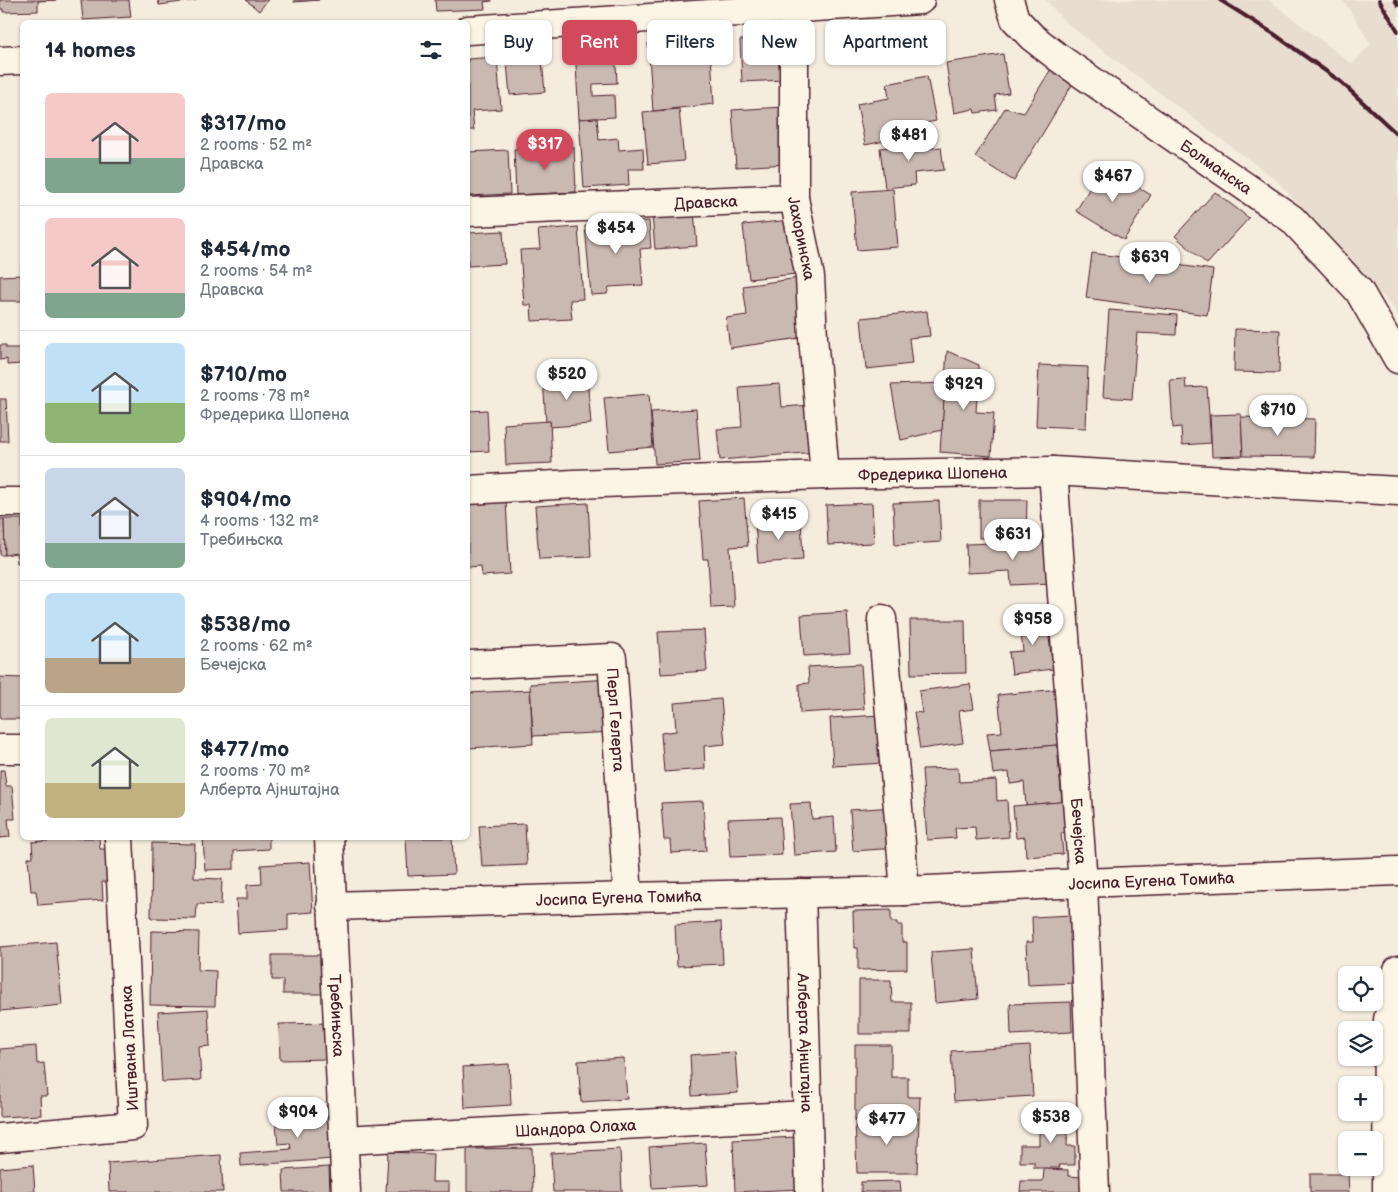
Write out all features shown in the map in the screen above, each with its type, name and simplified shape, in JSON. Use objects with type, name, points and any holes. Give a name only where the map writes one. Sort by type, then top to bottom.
[{"type":"street","points":[[470,30],[794,4],[920,0]]},
{"type":"street","name":"Болманска","points":[[1008,0],[1015,18],[1032,37],[1059,58],[1292,219],[1359,291],[1398,359]]},
{"type":"street","name":"Јахоринска","points":[[794,4],[794,198],[810,277],[813,337],[825,476]]},
{"type":"street","points":[[0,62],[20,60]]},
{"type":"street","name":"Дравска","points":[[470,212],[794,198]]},
{"type":"street","name":"Фредерика Шопена","points":[[470,490],[574,484],[1053,471],[1398,491]]},
{"type":"street","name":"Бечејска","points":[[1053,471],[1083,883],[1095,1192]]},
{"type":"street","points":[[0,502],[20,502]]},
{"type":"street","points":[[882,620],[906,891]]},
{"type":"street","name":"Перл Гелерта","points":[[470,665],[612,658],[628,897]]},
{"type":"street","points":[[0,749],[20,749]]},
{"type":"street","name":"Иштвана Латака","points":[[0,1138],[133,1126],[119,840]]},
{"type":"street","name":"Требињска","points":[[329,840],[346,1192]]},
{"type":"street","name":"Јосипа Еугена Томића","points":[[331,906],[906,891],[1398,871]]},
{"type":"street","name":"Алберта Ајнштајна","points":[[801,893],[810,1192]]},
{"type":"street","points":[[1388,1192],[1388,1020],[1398,970]]},
{"type":"street","name":"Шандора Олаха","points":[[344,1140],[807,1115]]},
{"type":"shaded area","points":[[1046,0],[1269,0],[1352,64],[1371,44],[1343,0],[1398,0],[1398,316],[1394,309],[1276,180],[1066,23]]},
{"type":"building","points":[[0,0],[56,0],[38,1],[38,11],[3,12],[3,9],[0,9]]},
{"type":"building","points":[[81,0],[129,0],[131,17],[83,20]]},
{"type":"building","points":[[158,0],[197,0],[159,5]]},
{"type":"building","points":[[246,0],[268,0],[259,11]]},
{"type":"building","points":[[294,0],[319,0],[294,2]]},
{"type":"building","points":[[435,0],[492,1],[484,2],[485,9],[436,11]]},
{"type":"building","points":[[740,40],[743,40],[743,65],[783,65],[784,80],[742,82]]},
{"type":"building","points":[[1003,54],[1009,93],[995,95],[997,110],[975,113],[974,109],[954,113],[946,63]]},
{"type":"building","points":[[485,58],[485,65],[498,65],[501,109],[472,111],[474,130],[470,130],[470,59]]},
{"type":"building","points":[[507,65],[542,65],[545,92],[510,95]]},
{"type":"building","points":[[576,65],[616,65],[617,83],[593,84],[593,96],[614,95],[615,117],[579,119]]},
{"type":"building","points":[[650,65],[712,65],[714,104],[653,111]]},
{"type":"building","points":[[1051,69],[1073,83],[1014,181],[975,157],[1005,108],[1024,113]]},
{"type":"building","points":[[927,76],[936,121],[907,127],[909,136],[865,145],[857,104],[889,98],[887,84]]},
{"type":"building","points":[[783,107],[787,164],[736,167],[732,110]]},
{"type":"building","points":[[679,109],[684,161],[648,164],[643,112]]},
{"type":"building","points":[[597,118],[599,140],[618,138],[619,150],[643,148],[644,169],[628,169],[629,185],[584,188],[579,119]]},
{"type":"building","points":[[923,138],[924,149],[941,147],[944,170],[914,173],[915,185],[885,188],[880,148],[901,146],[900,140]]},
{"type":"building","points":[[574,147],[576,192],[516,195],[514,149]]},
{"type":"building","points":[[508,150],[510,194],[470,196],[470,152]]},
{"type":"building","points":[[1103,166],[1151,195],[1124,240],[1076,211]]},
{"type":"building","points":[[893,189],[898,247],[857,250],[852,192]]},
{"type":"building","points":[[1215,192],[1249,218],[1207,264],[1175,236]]},
{"type":"building","points":[[694,211],[697,246],[655,249],[652,215]]},
{"type":"building","points":[[791,220],[796,274],[749,279],[743,225]]},
{"type":"building","points":[[649,221],[651,248],[640,249],[643,285],[609,287],[607,294],[591,295],[585,226]]},
{"type":"building","points":[[578,227],[583,299],[570,300],[572,319],[532,321],[531,305],[524,305],[520,250],[540,249],[538,230]]},
{"type":"building","points":[[503,231],[505,264],[470,266],[470,233]]},
{"type":"building","points":[[1092,253],[1213,270],[1207,315],[1086,298]]},
{"type":"building","points":[[20,275],[20,301],[0,301],[0,276]]},
{"type":"building","points":[[799,278],[807,337],[730,348],[726,318],[747,315],[743,286]]},
{"type":"building","points":[[1109,310],[1177,315],[1176,335],[1137,333],[1132,399],[1103,397]]},
{"type":"building","points":[[927,311],[930,336],[909,338],[912,364],[866,369],[861,318]]},
{"type":"building","points":[[1235,329],[1280,330],[1279,373],[1234,372]]},
{"type":"building","points":[[0,345],[6,345],[6,348],[20,348],[20,364],[7,365],[7,359],[0,360]]},
{"type":"building","points":[[947,351],[979,365],[976,412],[994,413],[991,456],[940,452]]},
{"type":"building","points":[[1039,365],[1088,367],[1086,428],[1036,426]]},
{"type":"building","points":[[587,376],[591,424],[550,427],[550,421],[546,422],[543,379]]},
{"type":"building","points":[[1185,379],[1186,388],[1207,387],[1211,443],[1182,445],[1181,427],[1173,428],[1170,380]]},
{"type":"building","points":[[945,383],[942,430],[901,440],[891,385]]},
{"type":"building","points":[[780,384],[782,407],[812,405],[816,452],[720,460],[717,429],[742,427],[739,387]]},
{"type":"building","points":[[649,394],[653,447],[609,451],[604,398]]},
{"type":"building","points":[[0,399],[6,399],[8,441],[0,441]]},
{"type":"building","points":[[696,409],[700,461],[655,464],[651,412]]},
{"type":"building","points":[[487,410],[489,451],[470,452],[470,411]]},
{"type":"building","points":[[1241,414],[1243,456],[1212,457],[1210,415]]},
{"type":"building","points":[[1241,417],[1315,419],[1314,457],[1243,456]]},
{"type":"building","points":[[550,421],[552,463],[506,465],[504,424]]},
{"type":"building","points":[[744,498],[748,546],[730,547],[734,607],[711,608],[708,559],[703,559],[699,501]]},
{"type":"building","points":[[979,500],[1027,500],[1026,538],[979,538]]},
{"type":"building","points":[[506,501],[510,574],[482,576],[481,566],[470,567],[470,504]]},
{"type":"building","points":[[939,501],[941,542],[895,545],[893,503]]},
{"type":"building","points":[[588,503],[591,557],[539,559],[535,506]]},
{"type":"building","points":[[872,503],[874,543],[828,545],[826,505]]},
{"type":"building","points":[[0,519],[4,519],[5,555],[0,555]]},
{"type":"building","points":[[4,519],[20,519],[20,563],[17,563],[16,553],[5,555]]},
{"type":"building","points":[[801,519],[803,560],[758,563],[755,522]]},
{"type":"building","points":[[1050,541],[1052,583],[1011,585],[1010,571],[967,573],[966,544]]},
{"type":"building","points":[[847,612],[850,653],[804,656],[801,615]]},
{"type":"building","points":[[1046,614],[1053,669],[1012,674],[1009,652],[1023,651],[1019,617]]},
{"type":"building","points":[[910,620],[965,620],[966,673],[911,674]]},
{"type":"building","points":[[704,630],[707,671],[661,674],[658,632]]},
{"type":"building","points":[[861,664],[864,709],[800,713],[799,684],[809,683],[808,667]]},
{"type":"building","points":[[0,677],[20,678],[20,719],[0,719]]},
{"type":"building","points":[[611,679],[614,732],[533,736],[530,684]]},
{"type":"building","points":[[970,684],[974,709],[959,711],[963,743],[920,749],[914,712],[922,713],[919,691]]},
{"type":"building","points":[[1059,689],[1064,742],[1057,745],[990,751],[987,733],[1002,732],[998,695]]},
{"type":"building","points":[[530,690],[533,744],[470,748],[470,693]]},
{"type":"building","points":[[721,699],[725,744],[704,746],[705,769],[664,772],[661,733],[676,731],[674,703]]},
{"type":"building","points":[[881,715],[885,763],[833,766],[830,718]]},
{"type":"building","points":[[1057,745],[1062,802],[1026,805],[1024,782],[1010,784],[1009,772],[993,774],[990,751]]},
{"type":"building","points":[[958,768],[959,782],[996,780],[997,801],[1007,800],[1009,837],[976,840],[975,827],[955,828],[956,838],[927,840],[922,769]]},
{"type":"building","points":[[0,770],[4,770],[6,786],[12,786],[15,819],[8,819],[10,837],[0,838]]},
{"type":"building","points":[[703,801],[706,851],[671,853],[670,840],[664,840],[661,803]]},
{"type":"building","points":[[1070,801],[1073,832],[1061,833],[1063,854],[1026,857],[1025,837],[1016,838],[1013,806]]},
{"type":"building","points":[[811,803],[812,819],[834,817],[836,852],[794,855],[790,804]]},
{"type":"building","points":[[894,807],[897,848],[853,851],[850,810]]},
{"type":"building","points":[[780,817],[782,855],[730,857],[728,819]]},
{"type":"building","points":[[525,824],[527,865],[482,867],[479,826]]},
{"type":"building","points":[[99,840],[100,849],[106,849],[109,882],[102,882],[103,900],[38,905],[36,891],[31,891],[28,858],[33,857],[32,842]]},
{"type":"building","points":[[203,840],[269,840],[269,849],[234,851],[234,869],[205,870]]},
{"type":"building","points":[[406,840],[452,840],[454,874],[408,876]]},
{"type":"building","points":[[152,843],[195,844],[194,878],[222,879],[221,905],[197,904],[196,919],[151,918]]},
{"type":"building","points":[[310,862],[313,912],[288,914],[288,930],[238,933],[236,899],[247,899],[247,885],[262,884],[261,865]]},
{"type":"building","points":[[891,910],[891,922],[897,922],[897,925],[902,925],[902,942],[907,942],[907,969],[858,970],[858,948],[854,948],[853,911]]},
{"type":"building","points":[[1072,915],[1075,983],[1028,985],[1026,942],[1033,942],[1032,917]]},
{"type":"building","points":[[721,922],[723,964],[677,966],[675,925]]},
{"type":"building","points":[[151,931],[199,932],[198,970],[216,971],[215,1006],[150,1005]]},
{"type":"building","points":[[56,942],[62,1005],[0,1011],[0,947]]},
{"type":"building","points":[[974,949],[978,999],[935,1003],[931,952]]},
{"type":"building","points":[[272,955],[329,955],[330,994],[283,994],[283,980],[272,980]]},
{"type":"building","points":[[859,980],[891,980],[892,1002],[911,1002],[911,1034],[859,1034]]},
{"type":"building","points":[[1071,1002],[1072,1032],[1011,1035],[1010,1004]]},
{"type":"building","points":[[208,1009],[210,1046],[199,1047],[201,1080],[162,1082],[158,1012]]},
{"type":"building","points":[[329,1023],[330,1059],[280,1060],[279,1024]]},
{"type":"building","points":[[855,1045],[891,1045],[891,1077],[908,1077],[908,1097],[920,1097],[919,1119],[855,1119]]},
{"type":"building","points":[[36,1046],[37,1064],[44,1063],[47,1096],[40,1096],[41,1115],[0,1117],[0,1049]]},
{"type":"building","points":[[1030,1046],[1033,1096],[954,1101],[951,1051]]},
{"type":"building","points":[[735,1052],[738,1093],[692,1096],[690,1055]]},
{"type":"building","points":[[624,1058],[627,1099],[581,1102],[578,1061]]},
{"type":"building","points":[[509,1064],[511,1105],[465,1108],[463,1067]]},
{"type":"building","points":[[328,1106],[332,1159],[241,1166],[240,1153],[291,1149],[290,1143],[278,1144],[276,1125],[288,1124],[287,1109]]},
{"type":"building","points":[[1046,1112],[1068,1112],[1067,1146],[1075,1146],[1075,1165],[1059,1165],[1060,1168],[1034,1168],[1034,1162],[1020,1162],[1020,1145],[1039,1145],[1039,1124],[1046,1125]]},
{"type":"building","points":[[855,1119],[919,1119],[917,1173],[857,1173]]},
{"type":"building","points":[[797,1137],[800,1189],[735,1192],[733,1140]]},
{"type":"building","points":[[705,1143],[708,1185],[652,1188],[649,1147]]},
{"type":"building","points":[[532,1148],[533,1192],[467,1192],[467,1149]]},
{"type":"building","points":[[620,1149],[622,1192],[553,1192],[551,1153]]},
{"type":"building","points":[[388,1152],[433,1154],[432,1182],[449,1182],[449,1192],[386,1192]]},
{"type":"building","points":[[221,1155],[223,1192],[109,1192],[108,1163]]},
{"type":"building","points":[[33,1165],[35,1192],[0,1192],[0,1168]]},
{"type":"building","points":[[329,1167],[330,1192],[284,1192],[283,1170]]},
{"type":"building","points":[[1044,1169],[1068,1170],[1068,1176],[1082,1177],[1081,1192],[1020,1192],[1021,1181],[1043,1181]]},
{"type":"building","points":[[1310,1174],[1348,1176],[1349,1192],[1310,1192]]},
{"type":"building","points":[[900,1181],[901,1192],[861,1192],[861,1182]]},
{"type":"railway","points":[[1220,0],[1274,34],[1341,82],[1398,135]]},
{"type":"railway","points":[[1379,0],[1398,31]]},
{"type":"railway","points":[[1395,0],[1398,5]]}]
